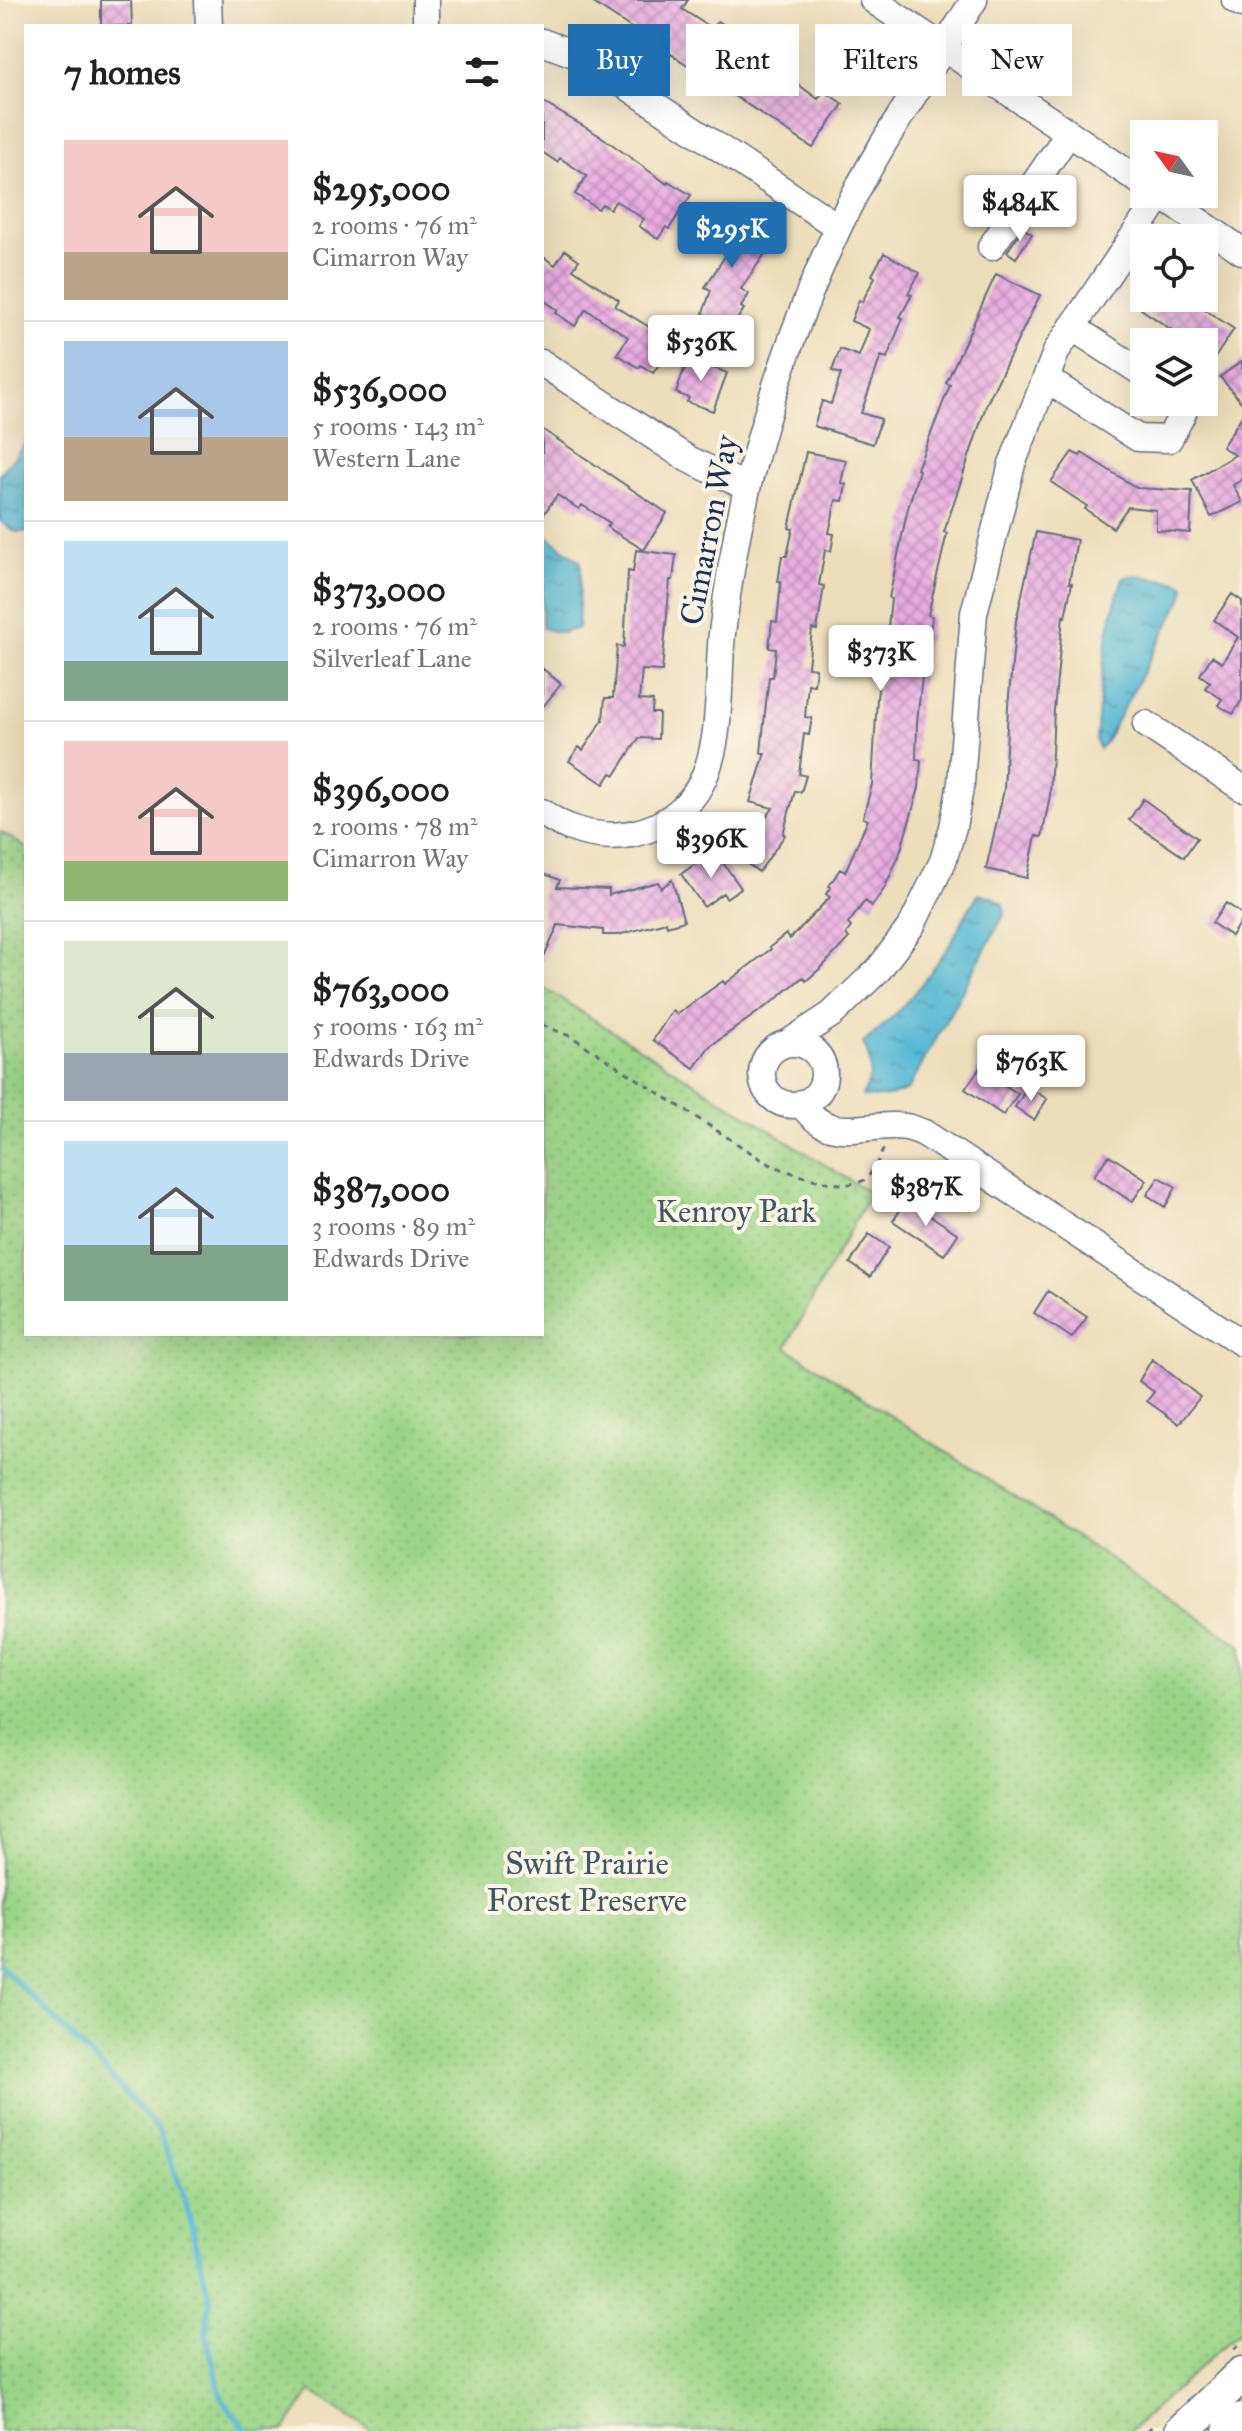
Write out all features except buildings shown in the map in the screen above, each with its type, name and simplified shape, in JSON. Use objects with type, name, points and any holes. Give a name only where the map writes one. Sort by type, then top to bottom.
[{"type":"main road","points":[[1182,2431],[1242,2374]]},
{"type":"main road","points":[[1230,2431],[1242,2420]]},
{"type":"street","points":[[208,0],[209,24]]},
{"type":"street","points":[[426,0],[426,24]]},
{"type":"street","points":[[873,0],[908,24]]},
{"type":"street","name":"Cimarron Way","points":[[946,46],[974,0]]},
{"type":"street","points":[[1235,0],[1242,4]]},
{"type":"street","points":[[544,43],[585,58],[838,227]]},
{"type":"street","points":[[946,50],[1130,175]]},
{"type":"street","name":"Cimarron Way","points":[[544,813],[568,828],[586,833],[622,836],[656,827],[685,806],[709,767],[714,744],[722,633],[747,487],[782,366],[838,227],[914,96]]},
{"type":"street","points":[[991,247],[1068,134]]},
{"type":"street","points":[[788,1043],[811,1049],[823,1069],[823,1082],[818,1092],[801,1103],[785,1104],[774,1099],[766,1090],[762,1079],[768,1056],[832,1014],[879,969],[912,925],[943,861],[961,783],[974,613],[1012,464],[1057,350],[1145,208]]},
{"type":"street","points":[[1184,208],[1239,241]]},
{"type":"street","points":[[1072,327],[1130,365]]},
{"type":"street","points":[[544,364],[688,459],[747,487]]},
{"type":"street","points":[[1046,379],[1138,438],[1169,439],[1181,416]]},
{"type":"street","points":[[1146,724],[1242,788]]},
{"type":"street","points":[[801,1103],[809,1115],[822,1124],[840,1130],[907,1127],[924,1133],[1242,1343]]},
{"type":"path","points":[[544,1026],[572,1037],[767,1163],[791,1173],[853,1185],[867,1179],[887,1142]]},
{"type":"green space","name":"Swift Prairie Forest Preserve","points":[[0,831],[24,847],[24,1336],[544,1336],[544,988],[870,1193],[786,1347],[1242,1646],[1242,2329],[1130,2431],[373,2431],[311,2391],[284,2431],[0,2431]]},
{"type":"water","points":[[24,444],[24,532],[16,532],[0,521],[0,474]]},
{"type":"water","points":[[544,534],[581,562],[578,628],[562,633],[544,628]]},
{"type":"water","points":[[1134,575],[1178,582],[1185,586],[1182,599],[1099,749],[1096,740],[1111,618],[1123,578]]},
{"type":"water","points":[[979,894],[1003,904],[1005,913],[908,1090],[885,1097],[862,1096],[870,1070],[863,1043],[898,1011],[929,975]]},
{"type":"waterway","points":[[0,1965],[100,2065],[159,2131],[184,2197],[210,2299],[206,2334],[222,2399],[247,2431]]},
{"type":"park label","name":"Kenroy Park","points":[[736,1211]]}]
